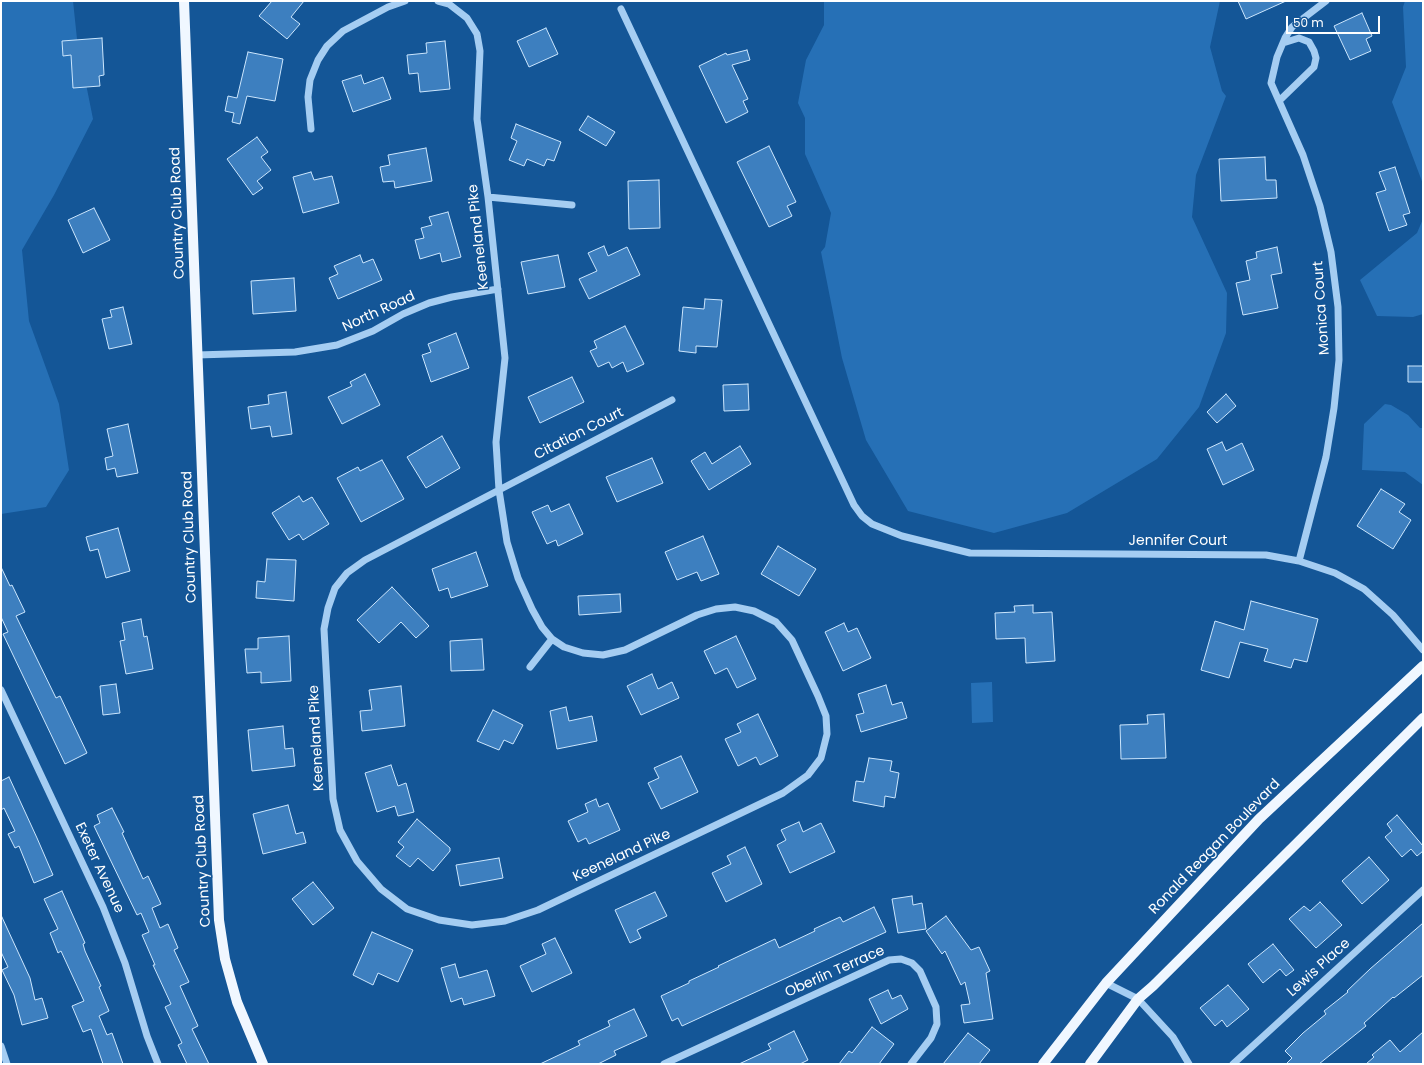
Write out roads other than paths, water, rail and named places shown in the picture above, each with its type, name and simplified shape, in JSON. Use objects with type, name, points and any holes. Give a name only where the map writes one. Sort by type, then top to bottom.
[{"type":"main road","name":"Country Club Road","points":[[184,1],[219,920],[225,959],[237,1002],[263,1064]]},
{"type":"main road","name":"Ronald Reagan Boulevard","points":[[1043,1064],[1106,983],[1259,819],[1423,666]]},
{"type":"main road","points":[[1090,1064],[1138,999],[1423,718]]},
{"type":"street","points":[[311,129],[308,97],[310,80],[318,60],[327,46],[343,31],[388,7],[405,1]]},
{"type":"street","name":"Keeneland Pike","points":[[438,1],[449,4],[467,18],[477,34],[480,51],[477,119],[488,197],[505,358],[496,442],[498,490],[507,542],[518,578],[532,609],[542,627],[552,639],[564,648],[582,653],[603,655],[625,650],[697,615],[716,608],[735,607],[754,612],[776,622],[792,640],[826,716],[827,734],[820,758],[808,775],[783,793],[538,910],[505,921],[472,925],[439,920],[407,909],[380,889],[357,861],[340,830],[333,799],[324,629],[328,608],[335,588],[347,573],[365,560],[498,490]]},
{"type":"street","points":[[1283,43],[1292,27],[1326,1]]},
{"type":"street","name":"Jennifer Court","points":[[621,9],[854,505],[862,516],[872,524],[902,536],[970,553],[1266,555],[1300,561],[1335,573],[1364,590],[1393,615],[1423,650]]},
{"type":"street","points":[[1279,101],[1314,67],[1316,58],[1309,42],[1299,38],[1283,43]]},
{"type":"street","name":"Monica Court","points":[[1283,43],[1277,57],[1271,83],[1302,155],[1320,206],[1331,252],[1338,307],[1339,360],[1334,408],[1326,457],[1300,561]]},
{"type":"street","points":[[488,197],[572,205]]},
{"type":"street","name":"North Road","points":[[197,355],[295,352],[337,345],[373,331],[403,314],[429,303],[452,297],[498,289]]},
{"type":"street","name":"Citation Court","points":[[498,490],[672,400]]},
{"type":"street","points":[[530,667],[552,639]]},
{"type":"street","name":"Exeter Avenue","points":[[1,690],[4,704],[104,907],[126,963],[147,1036],[158,1064]]},
{"type":"street","name":"Lewis Place","points":[[1233,1064],[1423,890]]},
{"type":"street","name":"Oberlin Terrace","points":[[664,1064],[888,960],[901,959],[912,963],[920,971],[936,1007],[937,1024],[931,1038],[911,1064]]},
{"type":"street","points":[[1106,983],[1138,999],[1173,1037],[1189,1064]]},
{"type":"street","points":[[1,1046],[7,1064]]}]
